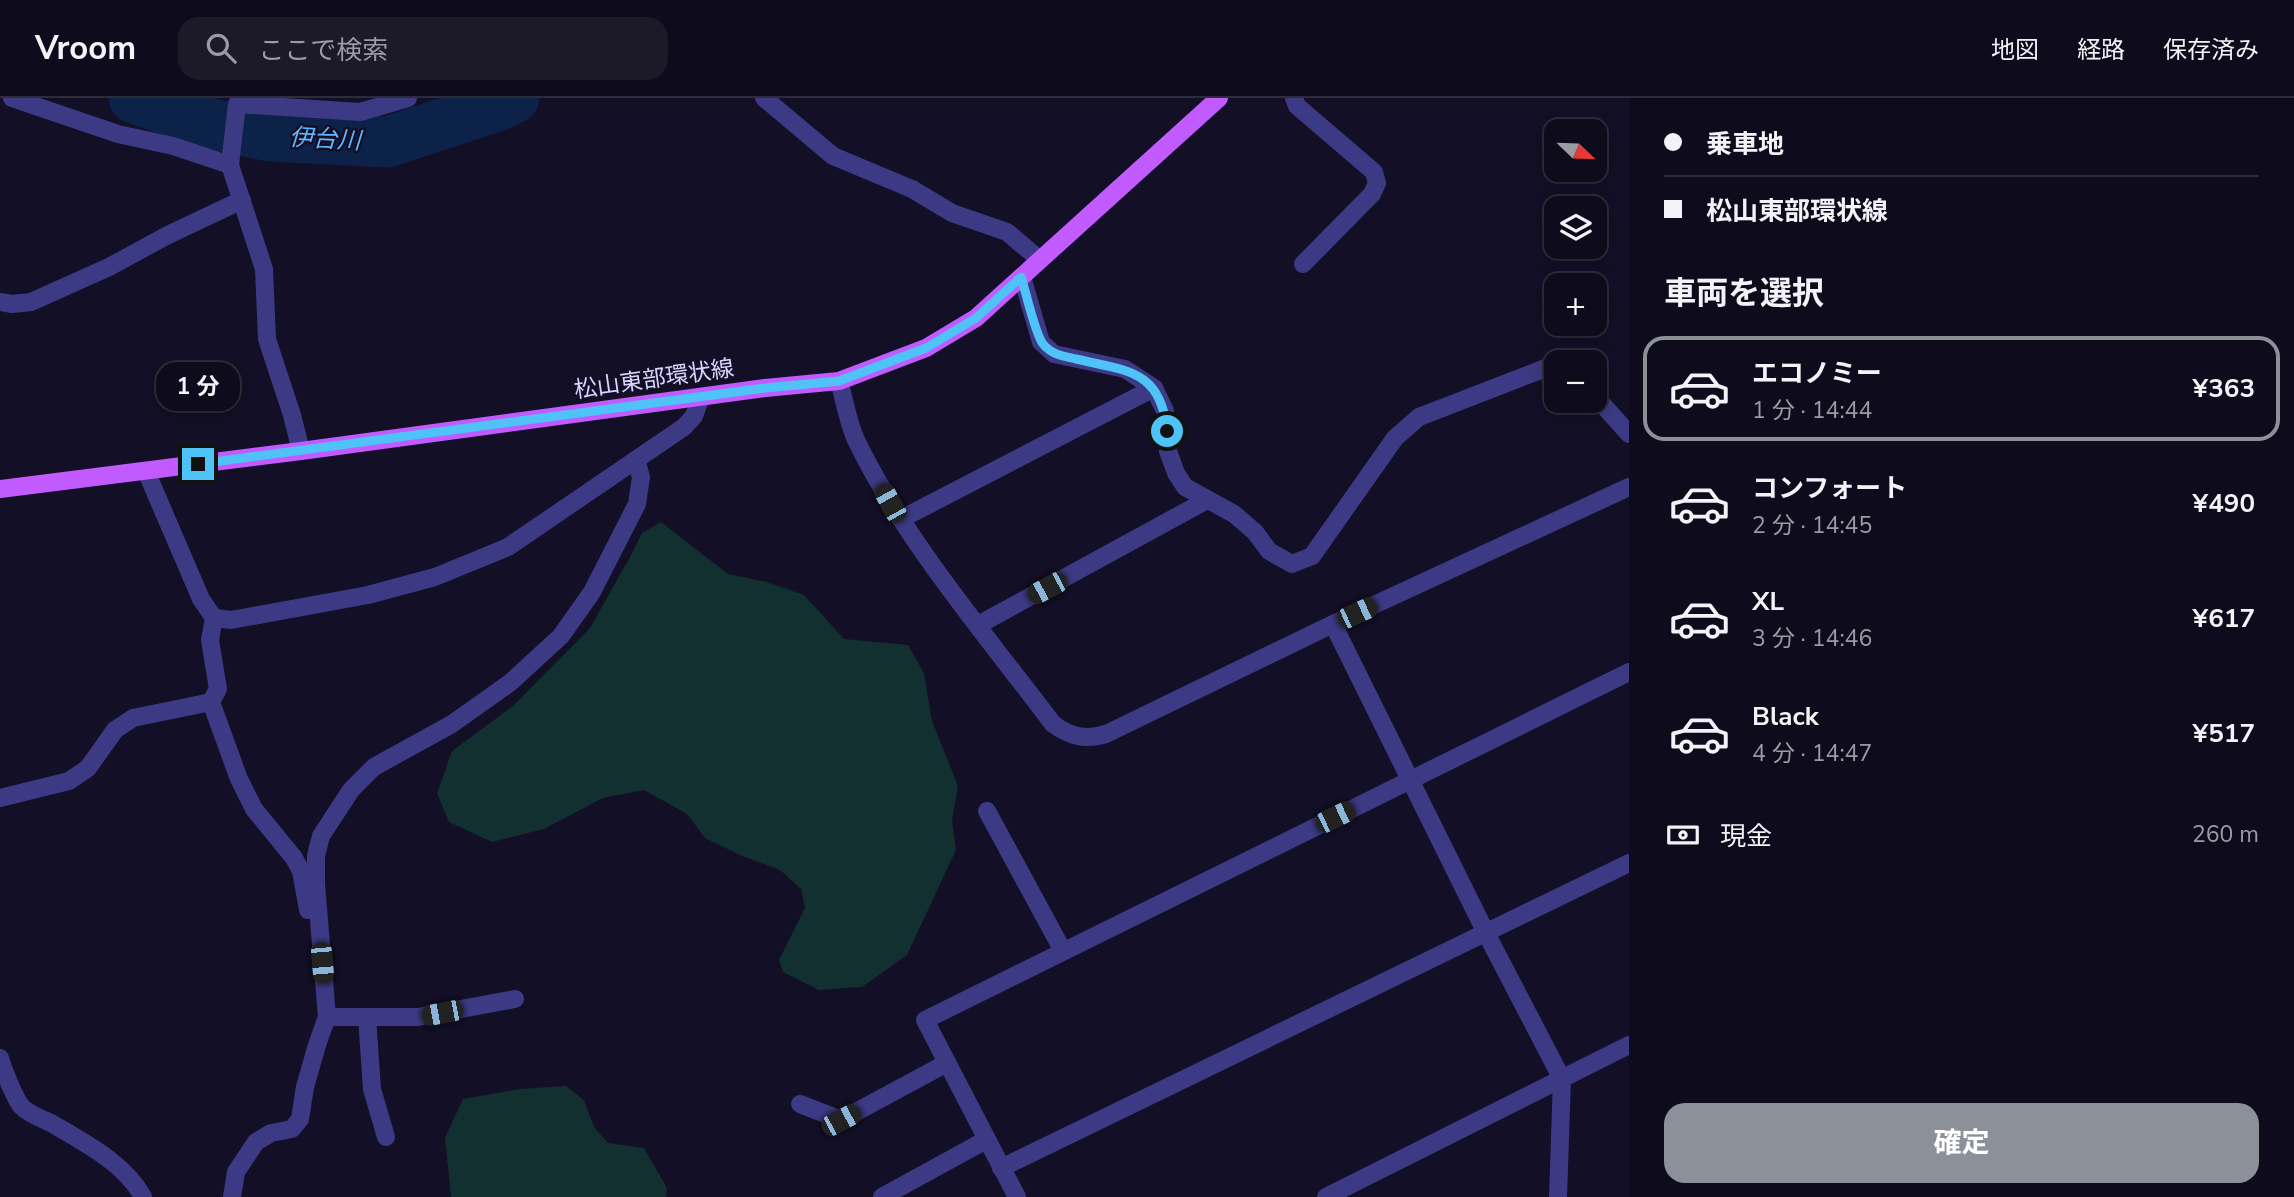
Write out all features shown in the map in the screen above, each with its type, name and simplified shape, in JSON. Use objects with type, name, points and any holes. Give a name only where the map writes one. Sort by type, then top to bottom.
[{"type":"main road","name":"松山東部環状線","points":[[0,489],[839,381],[926,348],[976,318],[1219,98]]},
{"type":"street","points":[[12,98],[118,134],[230,158]]},
{"type":"street","points":[[301,452],[292,415],[267,340],[264,269],[230,158],[237,104],[360,112],[408,98]]},
{"type":"street","points":[[764,98],[833,156],[912,189],[952,213],[1007,232],[1040,260]]},
{"type":"street","points":[[1294,98],[1297,106],[1374,172],[1377,183],[1372,194],[1303,264]]},
{"type":"street","points":[[0,302],[31,302],[109,267],[242,200]]},
{"type":"street","points":[[1021,277],[1041,342],[1054,354],[1125,369],[1154,388],[1165,411],[1168,451],[1175,473],[1185,487],[1234,514],[1255,532],[1269,551],[1292,564],[1312,556],[1395,438],[1419,417],[1544,369]]},
{"type":"street","points":[[839,381],[856,440],[901,519],[1053,724],[1063,732],[1077,737],[1091,738],[1119,728],[1333,624],[1629,487]]},
{"type":"street","points":[[901,519],[1154,388]]},
{"type":"street","points":[[214,618],[231,620],[368,595],[435,577],[508,547],[689,422],[701,397]]},
{"type":"street","points":[[1607,409],[1629,434]]},
{"type":"street","points":[[232,1197],[236,1172],[256,1142],[271,1133],[292,1129],[300,1119],[308,1077],[327,1017],[316,856],[321,836],[351,790],[374,767],[452,724],[511,682],[561,636],[592,592],[637,505],[641,477],[636,460]]},
{"type":"street","points":[[146,471],[201,599],[214,618],[210,639],[218,689],[211,702],[239,779],[254,809],[298,864],[309,915],[319,925]]},
{"type":"street","points":[[978,625],[1207,500]]},
{"type":"street","points":[[1333,624],[1486,933],[1562,1079],[1558,1197]]},
{"type":"street","points":[[1017,1197],[925,1020],[1629,672]]},
{"type":"street","points":[[0,798],[69,781],[88,768],[115,730],[133,718],[211,702]]},
{"type":"street","points":[[987,811],[1063,951]]},
{"type":"street","points":[[1001,1168],[1629,863]]},
{"type":"street","points":[[327,1017],[418,1017],[515,999]]},
{"type":"street","points":[[367,1017],[372,1089],[386,1137]]},
{"type":"street","points":[[1326,1197],[1629,1045]]},
{"type":"street","points":[[0,1058],[22,1107],[112,1162],[136,1184],[143,1197]]},
{"type":"street","points":[[800,1104],[841,1120],[947,1063]]},
{"type":"street","points":[[882,1197],[986,1140]]},
{"type":"green space","points":[[661,522],[728,574],[767,582],[804,595],[844,639],[908,645],[924,673],[932,721],[958,786],[952,820],[956,850],[907,955],[862,987],[819,990],[783,972],[779,960],[805,908],[801,889],[780,870],[705,838],[687,814],[644,790],[603,798],[544,829],[492,842],[449,822],[437,793],[452,751],[513,706],[590,628],[642,533]]},
{"type":"green space","points":[[566,1086],[584,1100],[594,1127],[608,1143],[644,1148],[667,1188],[666,1197],[451,1197],[445,1138],[463,1099],[520,1089]]},
{"type":"waterway","name":"伊台川","points":[[134,98],[198,121],[270,136],[387,142],[514,98]]},
{"type":"route","points":[[198,464],[765,388],[839,381],[926,348],[976,318],[1021,277],[1041,342],[1054,354],[1125,369],[1154,388],[1165,411],[1167,431]]}]
